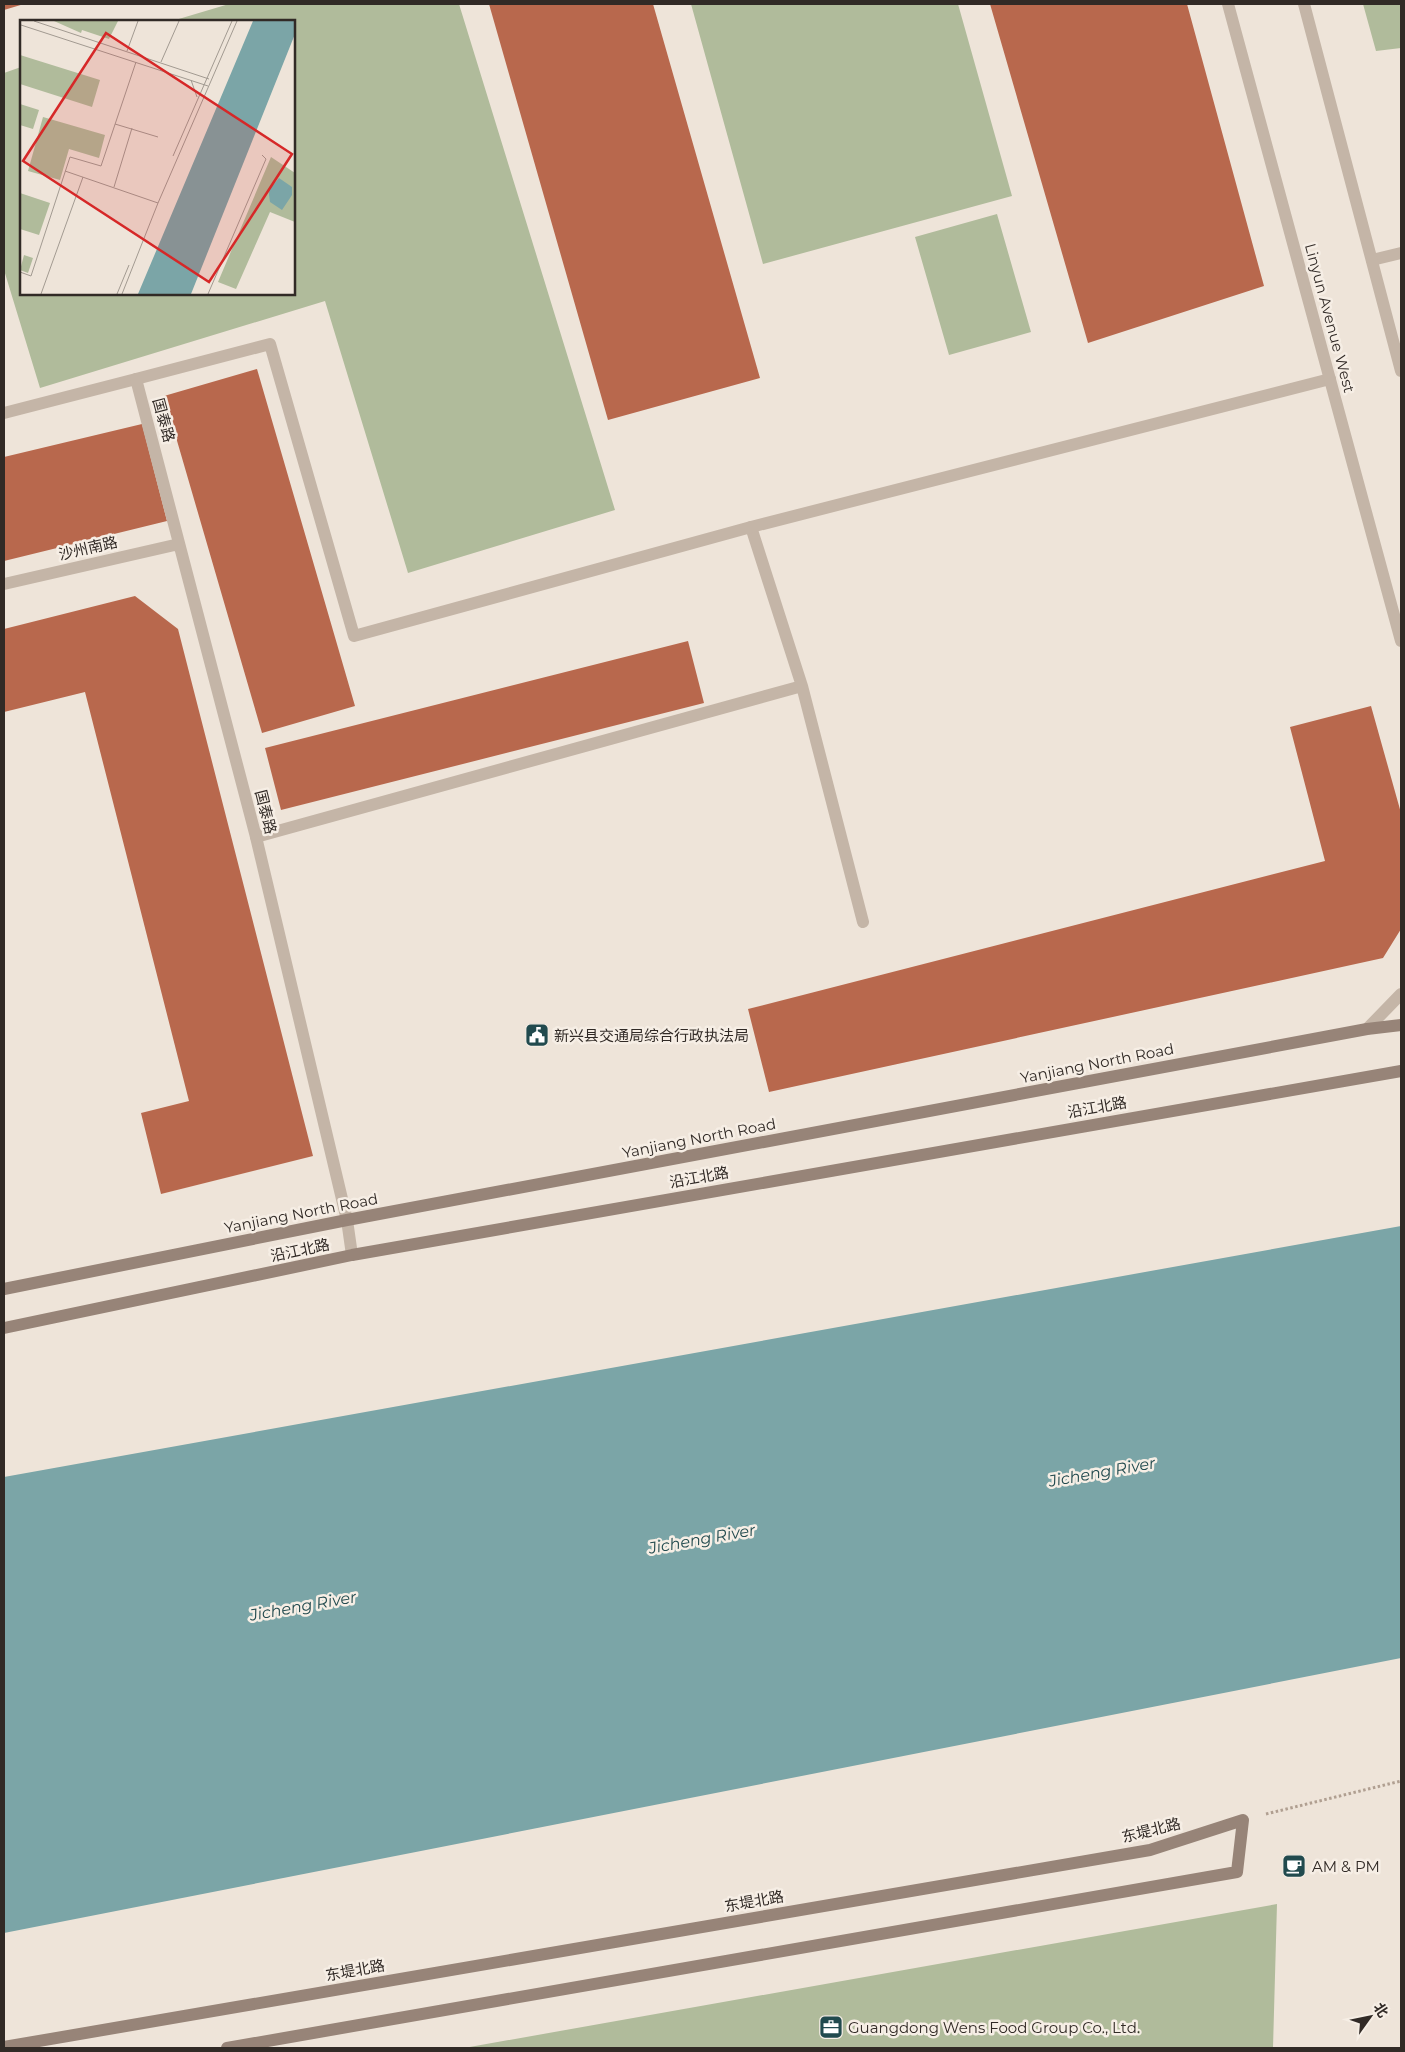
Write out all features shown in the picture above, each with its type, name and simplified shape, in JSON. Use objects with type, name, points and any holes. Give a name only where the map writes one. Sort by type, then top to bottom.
[{"type":"main road","name":"Yanjiang North Road","points":[[4,1289],[347,1220],[1367,1029],[1401,1025]]},
{"type":"main road","name":"沿江北路","points":[[4,1328],[352,1255],[1401,1071]]},
{"type":"main road","name":"东堤北路","points":[[4,2047],[1150,1850],[1243,1820]]},
{"type":"main road","points":[[227,2048],[1237,1872],[1243,1820]]},
{"type":"street","name":"Linyun Avenue West","points":[[1228,4],[1401,641]]},
{"type":"street","points":[[1304,4],[1401,371]]},
{"type":"street","points":[[1372,260],[1401,253]]},
{"type":"street","points":[[4,414],[270,344],[354,636],[751,527],[1330,379]]},
{"type":"street","name":"国泰路","points":[[136,379],[256,837],[347,1220],[352,1255]]},
{"type":"street","points":[[751,527],[802,686],[863,922]]},
{"type":"street","name":"沙州南路","points":[[4,584],[179,544]]},
{"type":"street","points":[[256,837],[802,686]]},
{"type":"street","points":[[1367,1029],[1401,994]]},
{"type":"path","points":[[1243,1820],[1401,1781]]},
{"type":"green space","points":[[229,4],[459,4],[615,510],[408,573],[325,301],[40,388],[4,270],[4,73],[20,67],[20,295],[295,295],[295,20],[175,20]]},
{"type":"green space","points":[[691,4],[958,4],[1012,196],[763,264]]},
{"type":"green space","points":[[1363,4],[1401,4],[1401,48],[1376,51]]},
{"type":"green space","points":[[997,214],[1031,332],[949,355],[915,237]]},
{"type":"green space","points":[[1277,1904],[1273,2048],[464,2048]]},
{"type":"water","name":"Jicheng River","points":[[1401,1226],[1401,1658],[4,1933],[4,1477]]},
{"type":"building","points":[[4,4],[24,4],[4,10]]},
{"type":"building","points":[[489,4],[653,4],[760,378],[608,420]]},
{"type":"building","points":[[990,4],[1187,4],[1264,286],[1088,343]]},
{"type":"building","points":[[257,369],[355,706],[262,733],[164,396]]},
{"type":"building","points":[[142,424],[167,521],[4,561],[4,457]]},
{"type":"building","points":[[135,596],[178,629],[313,1156],[161,1194],[141,1113],[189,1101],[85,692],[4,712],[4,629]]},
{"type":"building","points":[[688,641],[704,703],[281,810],[265,748]]},
{"type":"building","points":[[1371,706],[1401,813],[1401,929],[1383,958],[769,1092],[748,1009],[1325,861],[1290,727]]},
{"type":"place","name":"新兴县交通局综合行政执法局","points":[[537,1035]]},
{"type":"place","name":"AM & PM","points":[[1294,1866]]},
{"type":"place","name":"Guangdong Wens Food Group Co., Ltd.","points":[[831,2027]]}]
